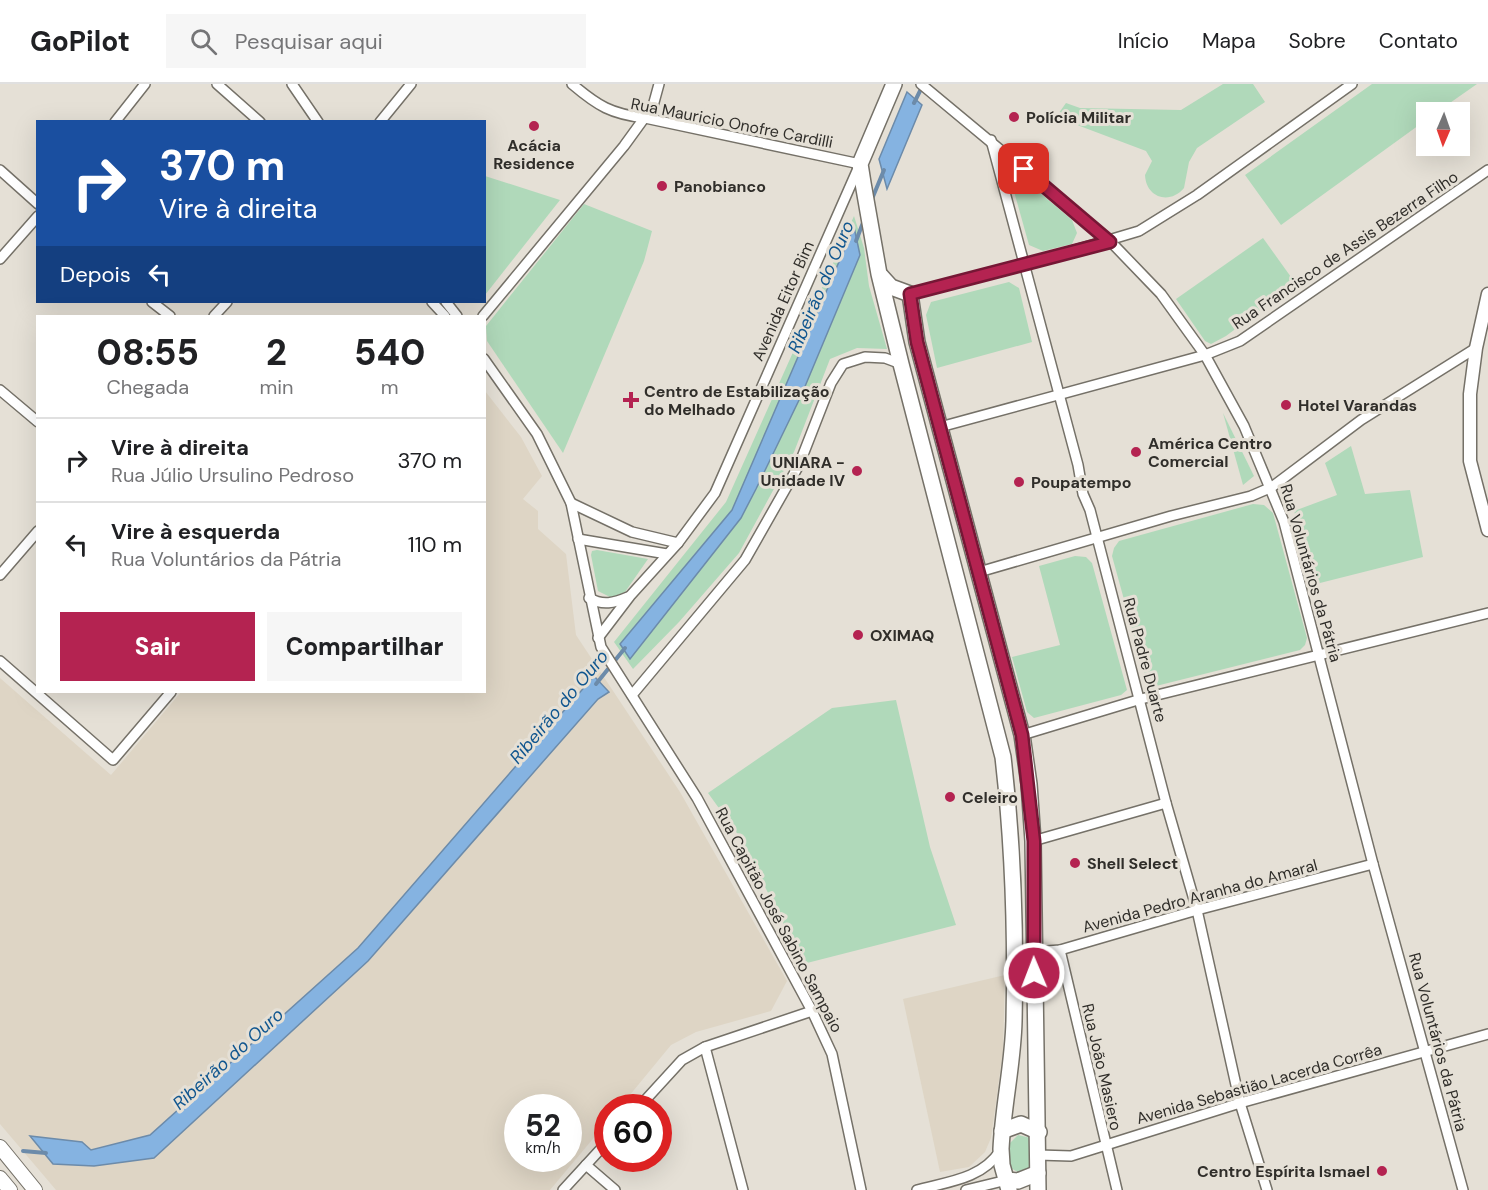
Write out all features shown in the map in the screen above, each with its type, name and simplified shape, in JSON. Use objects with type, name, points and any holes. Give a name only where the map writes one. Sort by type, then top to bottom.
[{"type":"main road","points":[[894,84],[860,164],[879,273],[1002,757],[1010,815],[1014,1022],[1001,1149],[1008,1185],[1038,1173]]},
{"type":"main road","points":[[879,273],[891,287],[910,294],[917,342],[1022,735],[1034,841],[1038,1190]]},
{"type":"main road","points":[[1002,1131],[1020,1124],[1039,1132]]},
{"type":"main road","points":[[0,1147],[35,1190]]},
{"type":"main road","points":[[0,1178],[10,1190]]},
{"type":"street","points":[[117,120],[145,84]]},
{"type":"street","points":[[217,84],[258,120]]},
{"type":"street","points":[[292,84],[317,120]]},
{"type":"street","points":[[382,120],[411,84]]},
{"type":"street","name":"Rua Mauricio Onofre Cardilli","points":[[572,84],[594,103],[618,115],[645,118],[860,164]]},
{"type":"street","points":[[484,315],[645,118],[652,106],[659,84]]},
{"type":"street","name":"Rua Voluntários da Pátria","points":[[921,84],[1110,242],[1161,294],[1205,355],[1244,426],[1272,487],[1284,522],[1373,864],[1463,1190]]},
{"type":"street","points":[[910,294],[1025,266],[1110,242],[1139,231],[1172,212],[1353,84]]},
{"type":"street","name":"Rua Padre Duarte","points":[[990,140],[1059,393],[1083,494],[1098,538],[1141,699],[1166,803],[1197,910],[1240,1103],[1267,1190]]},
{"type":"street","name":"Avenida Eitor Bim","points":[[600,643],[630,596],[678,543],[715,493],[860,164]]},
{"type":"street","points":[[0,170],[36,202]]},
{"type":"street","name":"Rua Francisco de Assis Bezerra Filho","points":[[940,427],[1205,355],[1240,341],[1488,170]]},
{"type":"street","points":[[0,260],[36,218]]},
{"type":"street","points":[[1488,294],[1476,348],[1470,394],[1470,461],[1488,530]]},
{"type":"street","points":[[153,303],[169,315]]},
{"type":"street","points":[[215,315],[226,303]]},
{"type":"street","points":[[433,303],[444,315]]},
{"type":"street","points":[[447,303],[456,315]]},
{"type":"street","points":[[979,572],[1171,516],[1251,496],[1272,487],[1361,420],[1476,348]]},
{"type":"street","points":[[632,695],[745,560],[799,465],[831,383],[843,364],[865,357],[885,358],[901,364]]},
{"type":"street","points":[[486,362],[537,434],[571,503],[600,643]]},
{"type":"street","points":[[0,390],[36,420]]},
{"type":"street","points":[[571,503],[632,532],[678,543]]},
{"type":"street","points":[[0,575],[36,533]]},
{"type":"street","points":[[579,539],[667,554]]},
{"type":"street","points":[[589,598],[598,603],[615,603],[630,596]]},
{"type":"street","points":[[1022,735],[1141,699],[1488,613]]},
{"type":"street","name":"Rua Capitão José Sabino Sampaio","points":[[600,643],[697,798],[812,1011],[832,1054],[861,1190]]},
{"type":"street","points":[[0,661],[36,693]]},
{"type":"street","points":[[37,693],[113,760],[170,693]]},
{"type":"street","points":[[1034,841],[1166,803]]},
{"type":"street","name":"Avenida Pedro Aranha do Amaral","points":[[1034,952],[1060,950],[1197,910],[1373,864]]},
{"type":"street","name":"Rua João Masiero","points":[[1060,950],[1104,1144],[1117,1190]]},
{"type":"street","points":[[651,1094],[682,1060],[705,1047],[812,1011]]},
{"type":"street","name":"Avenida Sebastião Lacerda Corrêa","points":[[1038,1155],[1071,1156],[1240,1103],[1488,1034]]},
{"type":"street","points":[[705,1047],[743,1190]]},
{"type":"street","points":[[917,1190],[977,1173],[994,1160],[1001,1149]]},
{"type":"street","points":[[564,1190],[594,1156]]},
{"type":"street","points":[[586,1165],[615,1190]]},
{"type":"street","points":[[966,1190],[1008,1185]]},
{"type":"shaded area","points":[[486,392],[521,437],[542,476],[523,499],[538,511],[538,529],[566,554],[576,635],[680,792],[787,981],[771,1011],[696,1032],[671,1045],[631,1094],[594,1094],[594,1138],[582,1152],[582,1094],[504,1094],[504,1172],[565,1172],[550,1190],[56,1190],[0,1124],[0,678],[111,775],[180,693],[486,693]]},
{"type":"shaded area","points":[[1005,975],[1003,1051],[991,1138],[985,1152],[969,1167],[940,1172],[903,999]]},
{"type":"green space","points":[[1223,84],[1253,84],[1265,102],[1197,148],[1189,162],[1184,188],[1172,196],[1154,194],[1146,183],[1145,175],[1152,161],[1146,151],[1056,117],[1066,103],[1080,108],[1181,110]]},
{"type":"green space","points":[[1372,84],[1477,84],[1451,102],[1416,102],[1416,127],[1281,225],[1245,175]]},
{"type":"green space","points":[[1013,170],[1072,220],[1077,233],[1072,244],[1043,251],[1029,245],[1010,177]]},
{"type":"green space","points":[[486,177],[560,200],[486,294]]},
{"type":"green space","points":[[584,204],[652,231],[644,261],[563,453],[487,341],[486,326]]},
{"type":"green space","points":[[854,216],[864,248],[869,286],[887,349],[857,348],[830,359],[794,452],[739,553],[679,622],[633,669],[614,642],[726,502]]},
{"type":"green space","points":[[1263,238],[1296,284],[1226,336],[1211,344],[1205,341],[1176,299]]},
{"type":"green space","points":[[1009,282],[1019,288],[1032,342],[937,368],[926,315],[931,302]]},
{"type":"green space","points":[[1223,413],[1254,476],[1243,485]]},
{"type":"green space","points":[[1351,446],[1365,494],[1410,490],[1423,557],[1316,584],[1294,511],[1337,495],[1325,463]]},
{"type":"green space","points":[[1253,504],[1264,505],[1273,513],[1307,638],[1305,645],[1300,650],[1152,687],[1147,683],[1112,556],[1114,548],[1119,541]]},
{"type":"green space","points":[[592,551],[648,559],[625,592],[612,598],[598,591],[591,555]]},
{"type":"green space","points":[[1075,556],[1086,557],[1092,563],[1127,690],[1121,695],[1034,718],[1027,712],[1012,657],[1060,645],[1039,566]]},
{"type":"green space","points":[[896,700],[930,847],[956,925],[803,964],[742,840],[708,793],[832,708]]},
{"type":"green space","points":[[1018,1135],[1031,1138],[1033,1164],[1028,1172],[1021,1174],[1009,1167],[1008,1145]]},
{"type":"water","points":[[907,92],[922,105],[887,189],[879,159]]},
{"type":"water","points":[[854,227],[860,255],[801,396],[741,518],[630,659],[620,644],[732,510]]},
{"type":"water","points":[[594,676],[609,692],[598,699],[368,961],[154,1158],[94,1166],[53,1164],[30,1136],[82,1142],[91,1150],[150,1135],[358,948]]},
{"type":"waterway","name":"Ribeirão do Ouro","points":[[914,103],[923,85]]},
{"type":"waterway","name":"Ribeirão do Ouro","points":[[872,199],[884,170]]},
{"type":"waterway","name":"Ribeirão do Ouro","points":[[856,241],[864,220]]},
{"type":"waterway","name":"Ribeirão do Ouro","points":[[596,684],[625,648]]},
{"type":"waterway","name":"Ribeirão do Ouro","points":[[23,1151],[46,1153]]},
{"type":"place","name":"Polícia Militar","points":[[1014,117]]},
{"type":"place","name":"Acácia Residence","points":[[534,126]]},
{"type":"place","name":"Panobianco","points":[[662,186]]},
{"type":"place","name":"Centro de Estabilização do Melhado","points":[[631,400]]},
{"type":"place","name":"Hotel Varandas","points":[[1286,405]]},
{"type":"place","name":"América Centro Comercial","points":[[1136,452]]},
{"type":"place","name":"UNIARA - Unidade IV","points":[[857,471]]},
{"type":"place","name":"Poupatempo","points":[[1019,482]]},
{"type":"place","name":"OXIMAQ","points":[[858,635]]},
{"type":"place","name":"Celeiro","points":[[950,797]]},
{"type":"place","name":"Shell Select","points":[[1075,863]]},
{"type":"place","name":"Centro Espírita Ismael","points":[[1382,1171]]},
{"type":"route","points":[[1024,169],[1110,242],[1025,266],[910,294],[917,342],[1022,735],[1034,841],[1034,973]]}]
